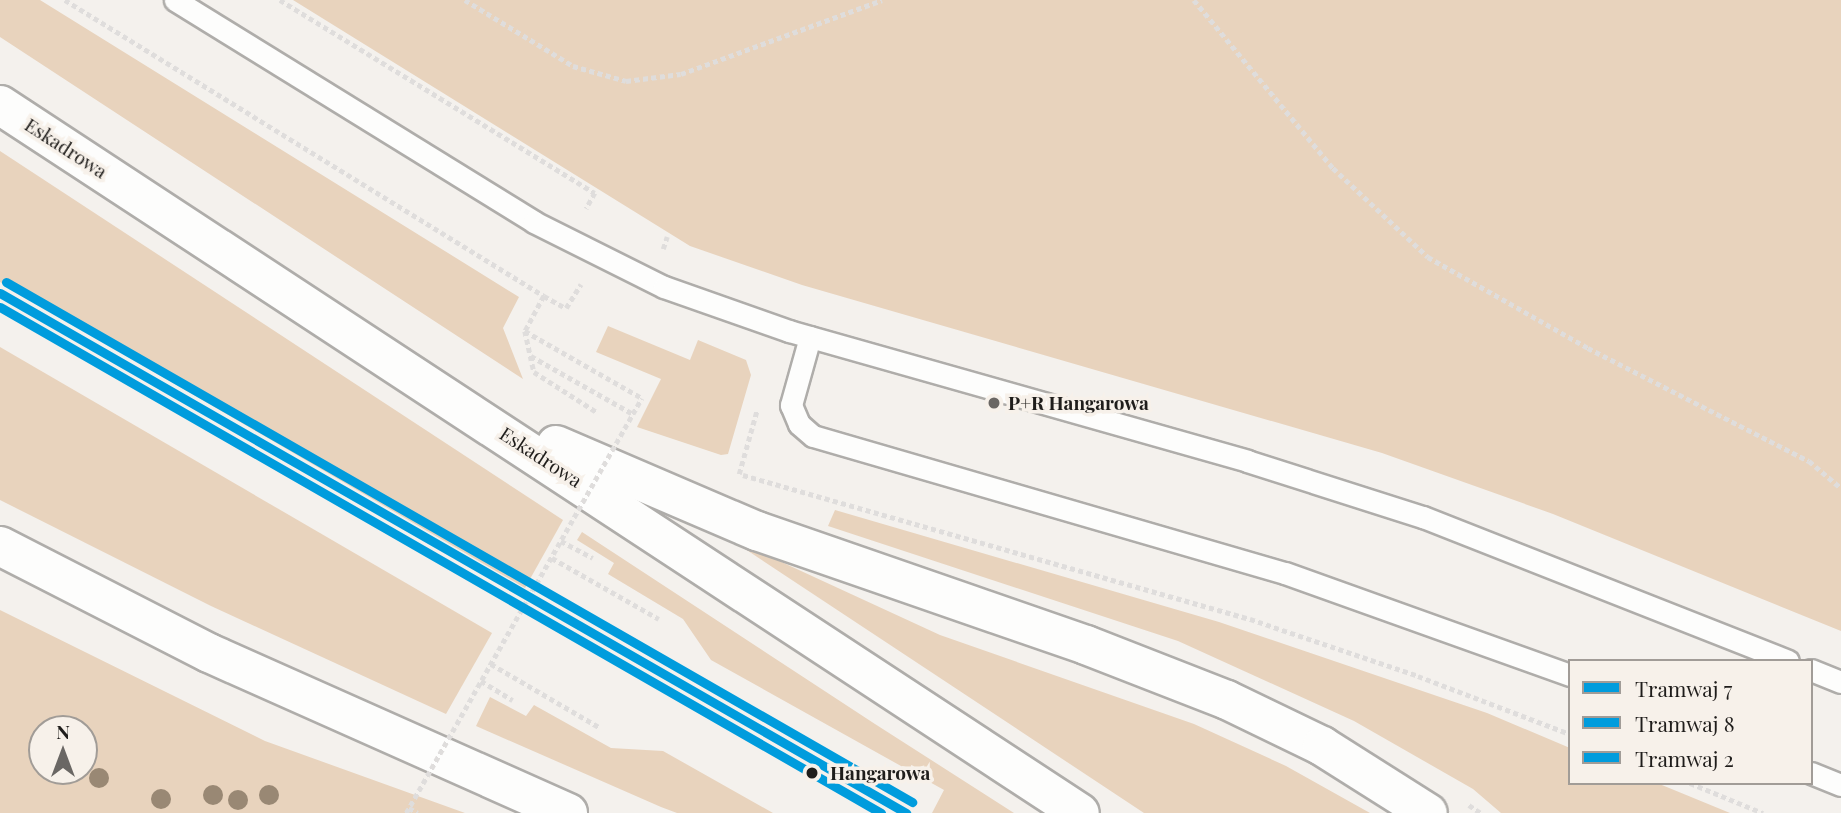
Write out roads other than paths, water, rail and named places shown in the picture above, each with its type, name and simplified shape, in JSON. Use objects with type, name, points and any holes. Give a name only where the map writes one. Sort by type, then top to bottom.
[{"type":"main road","name":"Eskadrowa","points":[[0,105],[1080,813]]},
{"type":"main road","points":[[466,408],[757,531],[1086,645],[1227,700],[1322,746],[1429,813]]},
{"type":"main road","points":[[0,546],[222,659],[568,813]]},
{"type":"lane","points":[[175,0],[554,233],[664,287],[810,337],[1247,461],[1423,517],[1783,659]]},
{"type":"lane","points":[[810,337],[791,405],[799,424],[813,436],[1286,573],[1568,674]]},
{"type":"lane","points":[[1813,671],[1841,682]]},
{"type":"lane","points":[[1813,774],[1841,785]]},
{"type":"tram line","name":"2","points":[[6,282],[912,802]]},
{"type":"tram line","name":"7","points":[[0,293],[906,813]]},
{"type":"tram line","name":"8","points":[[0,307],[881,813]]},
{"type":"place","name":"P+R Hangarowa","points":[[994,403]]},
{"type":"place","name":"Hangarowa","points":[[812,773]]}]
